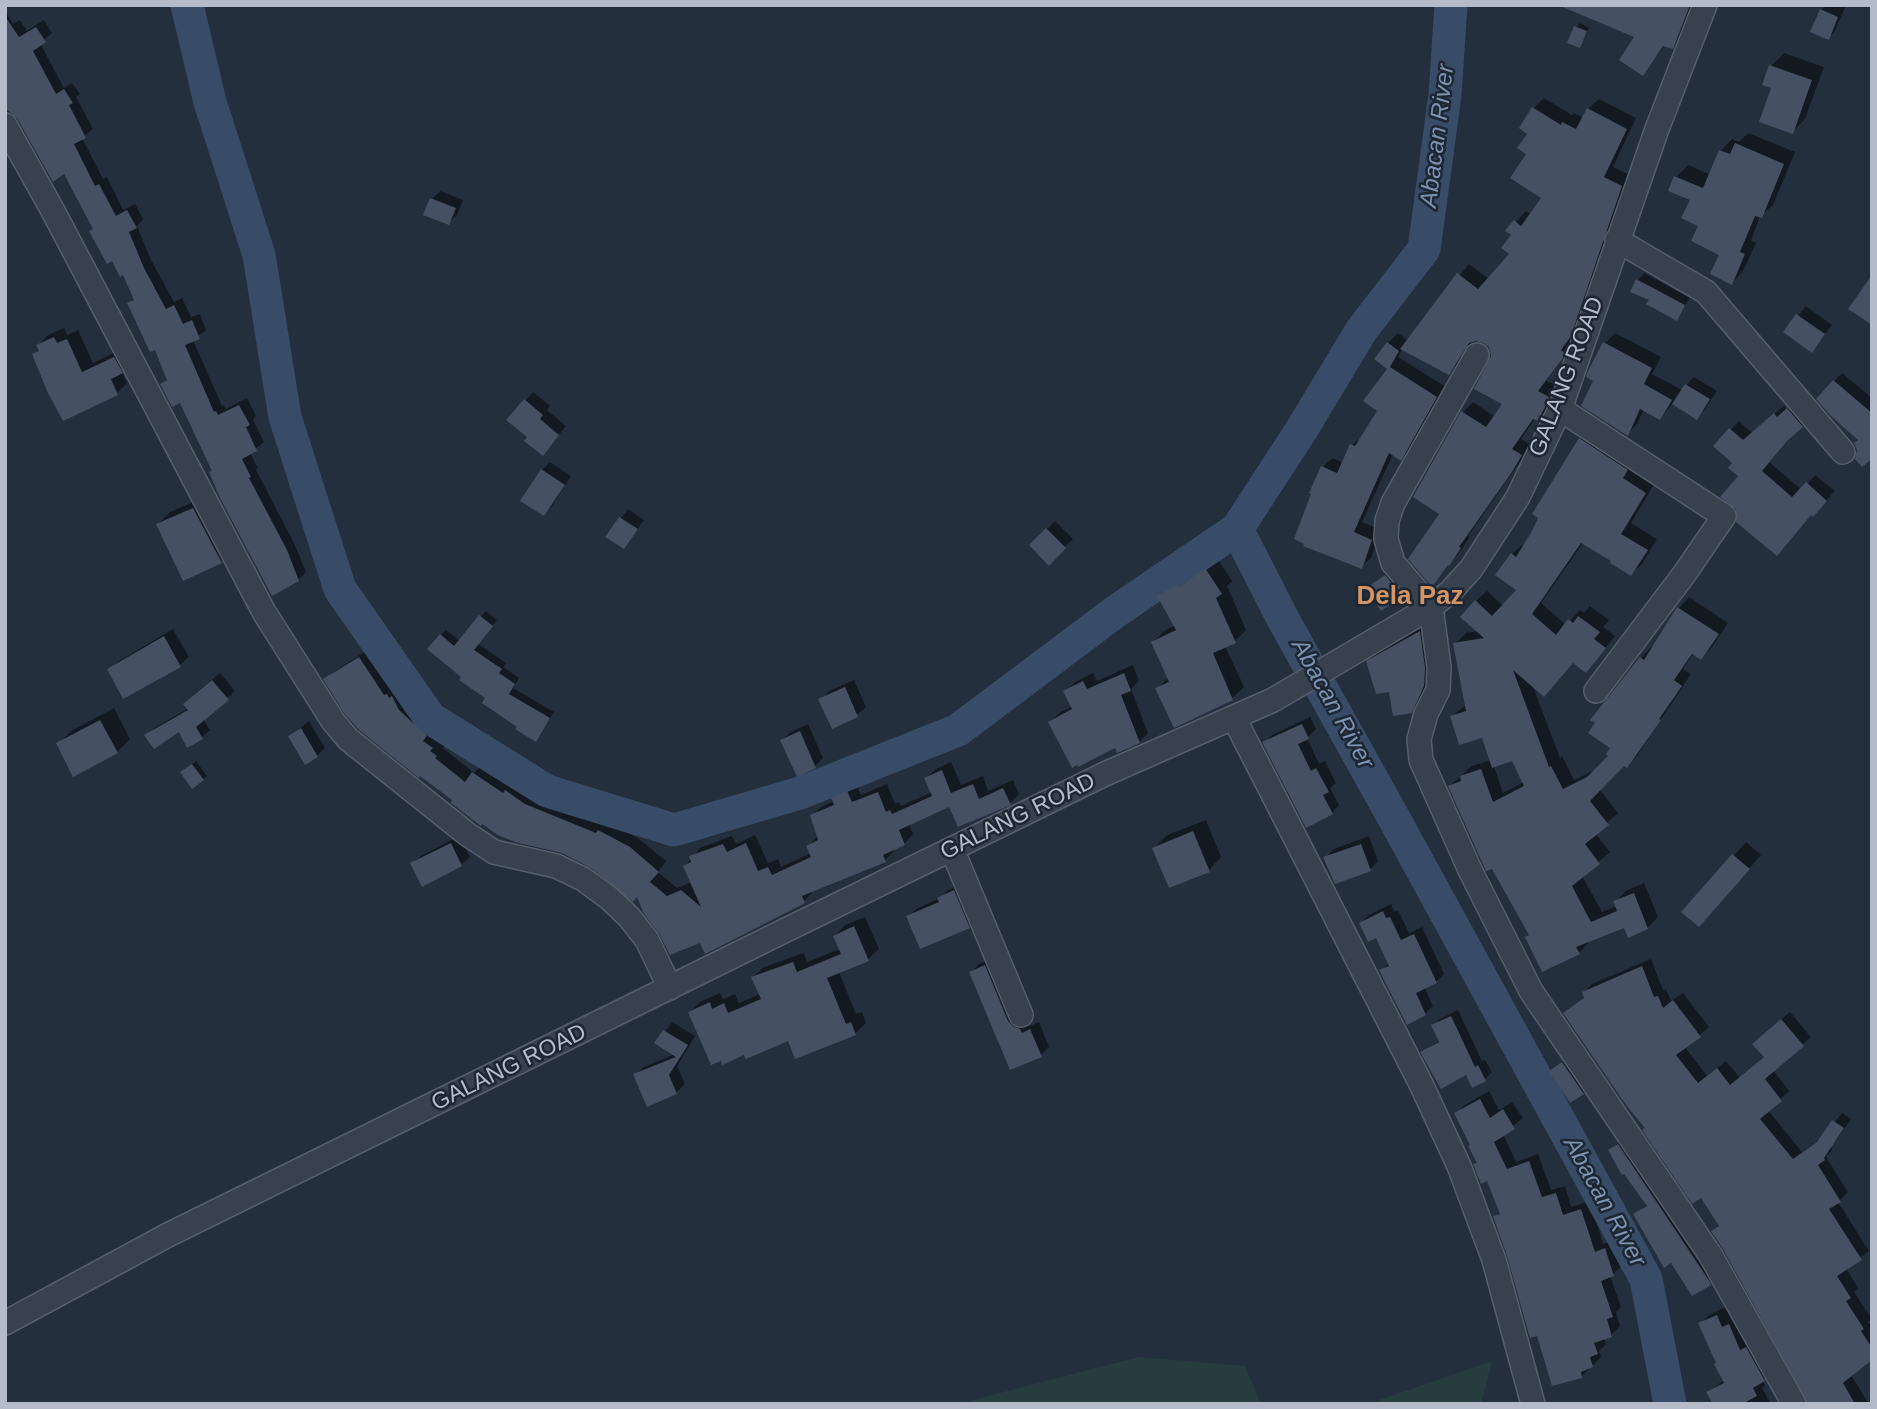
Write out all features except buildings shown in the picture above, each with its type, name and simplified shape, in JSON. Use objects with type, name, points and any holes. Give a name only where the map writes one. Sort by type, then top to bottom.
[{"type":"street","name":"GALANG ROAD","points":[[5,1323],[168,1235],[952,849],[1105,774],[1273,700],[1431,607],[1450,592],[1471,569],[1512,507],[1560,409],[1617,240],[1705,5]]},
{"type":"street","points":[[5,125],[264,612],[333,721],[348,739],[467,834],[494,852],[556,866],[583,878],[609,898],[647,940],[670,988]]},
{"type":"street","points":[[1617,240],[1706,292],[1843,452]]},
{"type":"street","points":[[1477,355],[1393,503],[1387,521],[1386,538],[1393,563],[1431,607],[1439,667],[1438,690],[1426,714],[1419,739],[1421,760],[1470,870],[1531,991],[1711,1256],[1794,1404]]},
{"type":"street","points":[[1560,409],[1724,516],[1685,573],[1596,691]]},
{"type":"street","points":[[1234,718],[1421,1084],[1459,1166],[1494,1260],[1533,1404]]},
{"type":"street","points":[[952,849],[1021,1016]]},
{"type":"green space","points":[[1139,1357],[1245,1366],[1261,1404],[957,1404]]},
{"type":"green space","points":[[1492,1361],[1481,1404],[1368,1404]]},
{"type":"waterway","points":[[187,5],[210,102],[259,255],[285,417],[340,589],[430,718],[547,791],[674,830],[800,793],[958,730],[1115,612],[1237,529],[1361,331],[1424,249],[1445,95],[1451,5]]},
{"type":"waterway","name":"Abacan River","points":[[1237,529],[1283,619],[1646,1279],[1670,1404]]},
{"type":"district","name":"Dela Paz","points":[[1410,597]]}]
